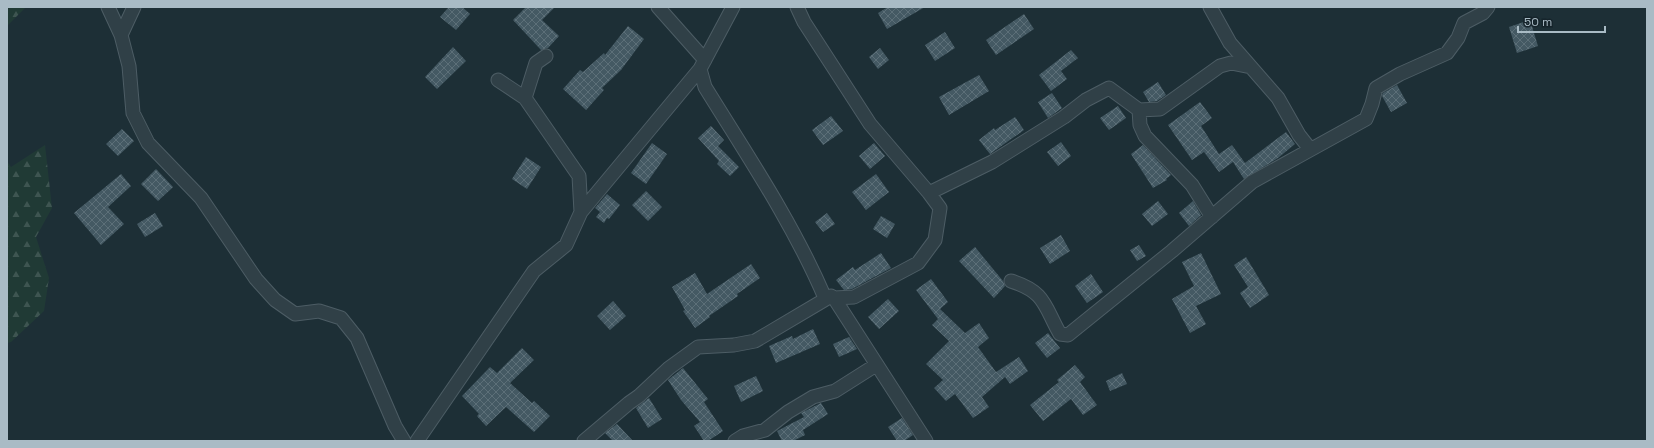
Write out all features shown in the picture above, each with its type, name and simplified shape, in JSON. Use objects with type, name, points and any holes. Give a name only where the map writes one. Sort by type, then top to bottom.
[{"type":"street","points":[[108,7],[121,35],[129,66],[133,113],[148,143],[201,198],[256,279],[275,300],[295,314],[319,311],[341,318],[358,338],[395,426],[404,441]]},
{"type":"street","points":[[121,35],[134,7]]},
{"type":"street","points":[[658,7],[703,64],[705,87],[767,187],[816,278],[926,441]]},
{"type":"street","points":[[417,441],[534,271],[566,245],[581,212],[703,64],[733,7]]},
{"type":"street","points":[[584,441],[628,403],[639,396],[668,368],[698,347],[734,345],[755,341],[829,298],[854,297],[918,263],[935,240],[940,208],[930,193],[870,124],[804,22],[797,7]]},
{"type":"street","points":[[1210,7],[1230,43],[1278,98],[1299,135],[1310,149]]},
{"type":"street","points":[[1011,281],[1025,285],[1041,296],[1060,334],[1068,335],[1172,251],[1252,182],[1310,149],[1330,141],[1366,119],[1376,88],[1400,74],[1447,53],[1458,38],[1464,23],[1483,13],[1488,7]]},
{"type":"street","points":[[1220,66],[1226,57],[1230,43]]},
{"type":"street","points":[[526,98],[536,63],[546,56]]},
{"type":"street","points":[[930,193],[992,162],[1064,118],[1086,100],[1109,88],[1139,110],[1160,109],[1220,66],[1231,63],[1251,67]]},
{"type":"street","points":[[498,80],[526,98],[579,176],[581,212]]},
{"type":"street","points":[[1139,110],[1140,125],[1145,136],[1192,185],[1212,217]]},
{"type":"street","points":[[735,441],[743,436],[765,430],[788,412],[813,397],[835,391],[876,365]]},
{"type":"green space","points":[[7,7],[26,7],[7,26]]},
{"type":"green space","points":[[45,145],[52,208],[36,237],[49,278],[44,311],[11,342],[7,343],[7,161],[11,167]]},
{"type":"building","points":[[449,7],[462,7],[470,14],[456,30],[440,17]]},
{"type":"building","points":[[526,7],[555,7],[542,20],[559,36],[548,48],[541,50],[513,20]]},
{"type":"building","points":[[888,7],[925,7],[887,29],[878,13]]},
{"type":"building","points":[[1024,14],[1034,29],[996,55],[986,40]]},
{"type":"building","points":[[1530,20],[1538,46],[1517,53],[1509,27]]},
{"type":"building","points":[[628,26],[644,39],[621,70],[602,88],[604,90],[586,110],[563,89],[580,70],[583,72],[604,53],[605,55]]},
{"type":"building","points":[[945,32],[955,48],[935,61],[925,45]]},
{"type":"building","points":[[453,47],[466,61],[437,89],[425,77]]},
{"type":"building","points":[[880,48],[889,60],[878,69],[869,57]]},
{"type":"building","points":[[1071,50],[1078,58],[1061,71],[1067,79],[1051,91],[1039,75]]},
{"type":"building","points":[[979,75],[989,91],[949,115],[939,97]]},
{"type":"building","points":[[1158,82],[1166,95],[1157,101],[1149,102],[1143,92]]},
{"type":"building","points":[[1397,85],[1407,103],[1391,112],[1382,96],[1383,93]]},
{"type":"building","points":[[1052,93],[1062,108],[1048,118],[1038,102]]},
{"type":"building","points":[[1200,102],[1212,118],[1201,126],[1219,154],[1232,145],[1245,163],[1286,132],[1295,144],[1278,158],[1244,179],[1233,162],[1219,172],[1204,152],[1192,160],[1168,125]]},
{"type":"building","points":[[1118,106],[1126,118],[1109,130],[1100,118]]},
{"type":"building","points":[[831,116],[843,131],[823,145],[812,130]]},
{"type":"building","points":[[1015,117],[1024,130],[990,154],[979,140],[994,128],[995,130]]},
{"type":"building","points":[[711,126],[724,140],[718,146],[739,167],[730,176],[717,164],[719,161],[698,138]]},
{"type":"building","points":[[122,129],[134,141],[118,156],[106,144]]},
{"type":"building","points":[[1061,142],[1071,156],[1058,166],[1047,152]]},
{"type":"building","points":[[652,143],[667,154],[646,184],[631,173]]},
{"type":"building","points":[[874,143],[885,156],[870,169],[859,156]]},
{"type":"building","points":[[1143,145],[1171,175],[1166,179],[1167,180],[1153,188],[1131,154]]},
{"type":"building","points":[[526,157],[541,167],[527,189],[512,179]]},
{"type":"building","points":[[156,169],[173,187],[158,201],[141,184]]},
{"type":"building","points":[[121,174],[131,186],[108,207],[124,224],[101,245],[74,213]]},
{"type":"building","points":[[876,174],[889,192],[866,210],[852,192]]},
{"type":"building","points":[[646,191],[662,207],[648,221],[632,205]]},
{"type":"building","points":[[607,194],[620,205],[604,223],[596,217],[600,212],[595,208]]},
{"type":"building","points":[[1158,201],[1168,214],[1152,226],[1142,214]]},
{"type":"building","points":[[1193,201],[1201,215],[1189,226],[1179,213]]},
{"type":"building","points":[[155,213],[163,226],[145,237],[137,224]]},
{"type":"building","points":[[827,213],[835,224],[823,232],[815,222]]},
{"type":"building","points":[[881,216],[895,224],[887,238],[873,229]]},
{"type":"building","points":[[1061,235],[1070,251],[1050,264],[1040,248]]},
{"type":"building","points":[[1139,245],[1146,256],[1137,261],[1130,250]]},
{"type":"building","points":[[975,247],[1003,281],[1005,286],[994,298],[959,261]]},
{"type":"building","points":[[881,253],[891,268],[852,289],[844,290],[836,280],[853,267],[855,270]]},
{"type":"building","points":[[1201,253],[1221,294],[1196,306],[1206,324],[1190,333],[1172,299],[1194,286],[1182,262]]},
{"type":"building","points":[[1246,257],[1269,295],[1250,308],[1240,293],[1248,287],[1234,265]]},
{"type":"building","points":[[751,264],[760,278],[737,294],[738,296],[709,316],[710,317],[695,328],[683,311],[685,310],[672,287],[695,273],[707,294]]},
{"type":"building","points":[[1091,274],[1103,292],[1087,303],[1075,286]]},
{"type":"building","points":[[931,279],[948,302],[940,309],[965,333],[979,323],[989,338],[978,347],[996,372],[1019,357],[1028,371],[1010,384],[1005,377],[982,397],[989,407],[973,418],[955,394],[946,401],[934,388],[943,380],[926,364],[949,341],[932,325],[938,319],[916,290]]},
{"type":"building","points":[[888,299],[899,311],[879,329],[868,317]]},
{"type":"building","points":[[613,301],[626,316],[610,330],[597,316]]},
{"type":"building","points":[[813,329],[820,344],[776,363],[769,346],[792,336],[793,339]]},
{"type":"building","points":[[1048,333],[1060,348],[1047,358],[1035,343]]},
{"type":"building","points":[[849,337],[857,349],[839,357],[833,344]]},
{"type":"building","points":[[522,348],[534,360],[510,383],[532,403],[534,401],[550,416],[534,432],[506,407],[486,426],[477,416],[479,414],[462,396],[490,367],[497,373]]},
{"type":"building","points":[[1075,365],[1085,377],[1080,382],[1097,405],[1083,415],[1071,399],[1043,421],[1030,405],[1059,382],[1057,380]]},
{"type":"building","points":[[683,368],[708,399],[704,402],[723,431],[708,441],[704,441],[694,426],[700,422],[681,400],[668,380]]},
{"type":"building","points":[[1122,373],[1127,384],[1110,391],[1106,381]]},
{"type":"building","points":[[756,376],[763,391],[741,402],[734,386]]},
{"type":"building","points":[[649,398],[662,419],[648,428],[636,408]]},
{"type":"building","points":[[821,403],[828,414],[803,430],[805,435],[793,441],[782,441],[777,431],[804,417],[801,413]]},
{"type":"building","points":[[902,418],[913,435],[904,441],[897,441],[888,427]]},
{"type":"building","points":[[617,424],[633,441],[613,441],[605,433]]}]
